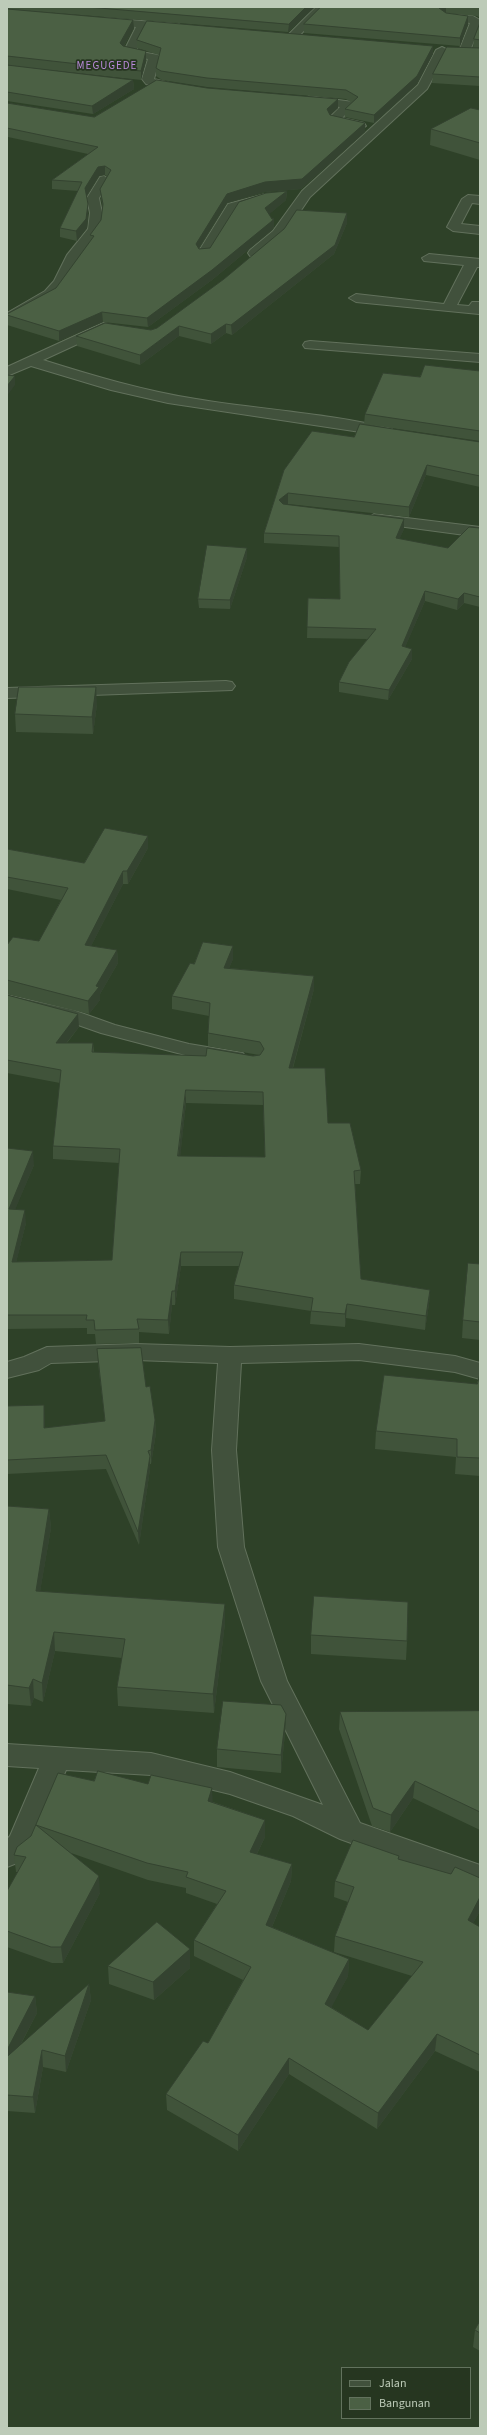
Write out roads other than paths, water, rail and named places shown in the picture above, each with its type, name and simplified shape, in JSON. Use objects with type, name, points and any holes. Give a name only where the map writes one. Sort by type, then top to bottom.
[{"type":"street","points":[[293,36],[320,9]]},
{"type":"street","points":[[446,17],[473,19],[476,22],[465,51]]},
{"type":"street","points":[[94,20],[190,28]]},
{"type":"street","points":[[143,24],[128,51],[154,57],[145,86],[195,90]]},
{"type":"street","points":[[280,35],[308,37]]},
{"type":"street","points":[[426,48],[480,53]]},
{"type":"street","points":[[248,259],[278,234],[306,194],[423,87],[442,50]]},
{"type":"street","points":[[297,98],[348,104],[350,106],[335,120],[376,129]]},
{"type":"street","points":[[7,319],[50,294],[60,283],[74,255],[94,229],[96,212],[93,198],[104,180]]},
{"type":"street","points":[[204,254],[233,208],[246,202],[306,194]]},
{"type":"street","points":[[480,200],[468,199],[453,227],[480,230]]},
{"type":"street","points":[[429,258],[476,263],[450,305]]},
{"type":"street","points":[[356,298],[450,305],[474,311],[478,305]]},
{"type":"street","points":[[16,365],[97,328],[106,326],[120,328]]},
{"type":"street","points":[[310,345],[480,358]]},
{"type":"street","points":[[16,365],[167,399],[262,415],[315,420],[404,435]]},
{"type":"street","points":[[359,517],[480,532]]},
{"type":"street","points":[[7,693],[226,686]]},
{"type":"street","points":[[7,1001],[66,1014],[108,1029],[181,1048],[253,1062]]},
{"type":"street","points":[[7,1370],[31,1364],[47,1355],[136,1352],[230,1355],[337,1354],[359,1352],[454,1364],[480,1371]]},
{"type":"street","points":[[230,1355],[224,1450],[231,1547],[274,1681],[356,1833]]},
{"type":"street","points":[[7,1755],[151,1764],[230,1783],[303,1808],[356,1833],[480,1878]]},
{"type":"street","points":[[7,1855],[21,1844],[57,1758]]},
{"type":"district","name":"MEGUGEDE","points":[[107,67]]}]
